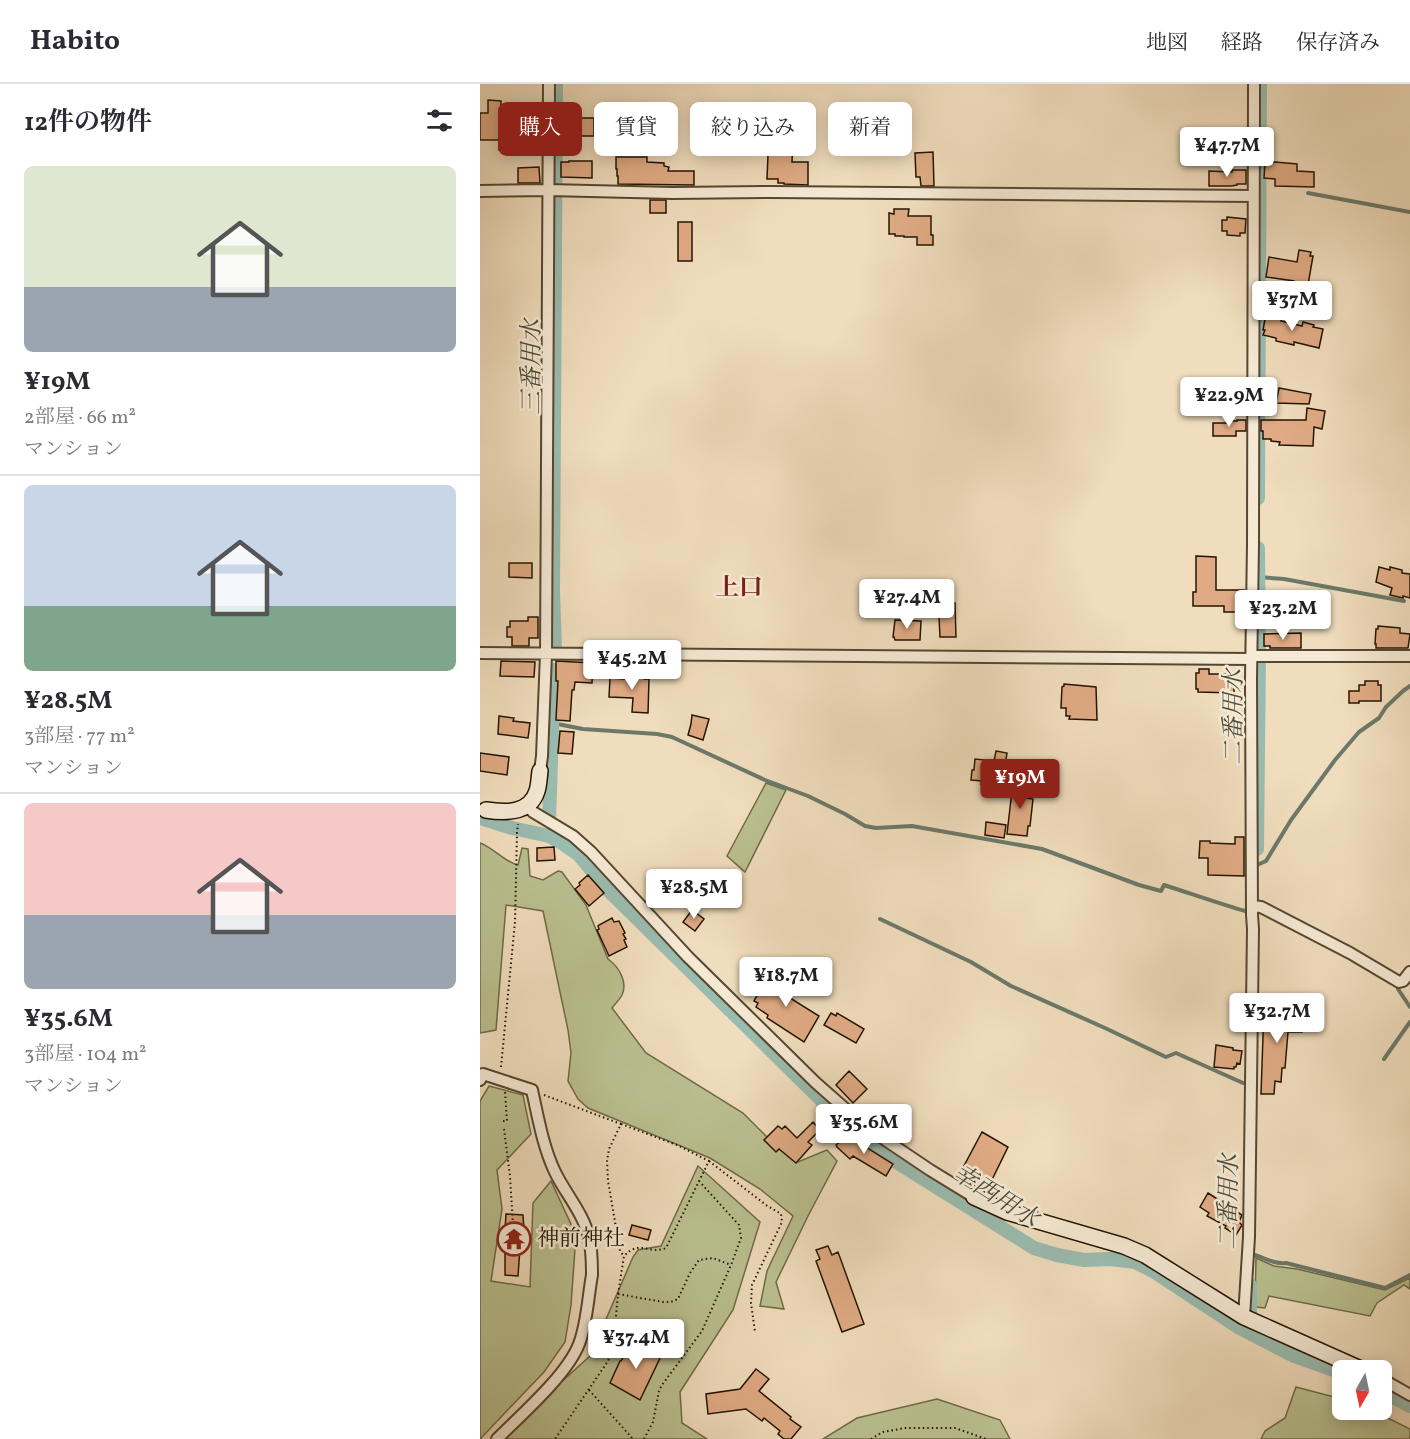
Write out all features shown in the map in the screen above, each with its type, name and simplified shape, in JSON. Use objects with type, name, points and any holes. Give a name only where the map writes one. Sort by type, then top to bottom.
[{"type":"street","points":[[483,809],[509,812],[527,805],[536,794],[542,756],[546,654],[554,191],[549,84]]},
{"type":"street","points":[[1244,1317],[1249,1225],[1256,657],[1254,84]]},
{"type":"street","points":[[480,191],[1253,196]]},
{"type":"street","points":[[480,653],[1410,656]]},
{"type":"street","points":[[527,805],[544,820],[573,836],[591,852],[688,957],[816,1083],[866,1127],[974,1197],[1006,1212],[1124,1246],[1145,1256],[1244,1317],[1340,1360]]},
{"type":"street","points":[[1252,906],[1261,907],[1350,953],[1399,982],[1403,981],[1410,972]]},
{"type":"street","points":[[480,1080],[483,1074],[502,1084],[532,1090],[548,1154],[589,1238],[592,1275],[583,1330],[573,1356],[551,1384],[497,1439]]},
{"type":"street","points":[[1392,1385],[1410,1395]]},
{"type":"path","points":[[503,1121],[507,1121],[502,1084],[515,922],[518,827]]},
{"type":"path","points":[[621,1124],[677,1145],[709,1161],[781,1214],[782,1222],[752,1285],[751,1303],[755,1332]]},
{"type":"path","points":[[504,1129],[513,1226]]},
{"type":"path","points":[[624,1256],[633,1248],[638,1247],[659,1251],[666,1248],[709,1161]]},
{"type":"path","points":[[644,1439],[653,1422],[659,1390],[702,1331],[741,1238],[739,1225],[699,1181]]},
{"type":"path","points":[[618,1294],[671,1302],[678,1299],[699,1260],[713,1258],[731,1265]]},
{"type":"path","points":[[589,1389],[633,1439]]},
{"type":"path","points":[[872,1439],[883,1432],[905,1428],[955,1428],[986,1439]]},
{"type":"green space","points":[[766,783],[786,790],[745,872],[727,856]]},
{"type":"green space","points":[[480,843],[518,865],[522,848],[528,849],[530,876],[543,880],[558,871],[562,872],[586,905],[608,959],[616,966],[623,980],[624,990],[612,1008],[646,1053],[743,1113],[777,1147],[798,1162],[827,1150],[837,1161],[776,1282],[784,1309],[760,1306],[767,1271],[793,1216],[760,1189],[710,1158],[588,1108],[578,1099],[568,1081],[571,1053],[568,1030],[543,911],[506,905],[496,1030],[480,1033]]},
{"type":"green space","points":[[489,1086],[523,1095],[531,1134],[497,1170],[502,1209],[491,1281],[530,1287],[533,1203],[551,1181],[576,1235],[571,1305],[565,1342],[544,1372],[480,1439],[480,1101]]},
{"type":"green space","points":[[698,1166],[760,1222],[733,1310],[680,1392],[682,1423],[707,1439],[498,1439],[590,1356],[633,1257],[638,1250],[661,1246]]},
{"type":"green space","points":[[1256,1258],[1274,1266],[1297,1269],[1385,1290],[1410,1278],[1410,1289],[1404,1285],[1377,1303],[1370,1316],[1269,1296],[1265,1308],[1255,1307]]},
{"type":"green space","points":[[1296,1387],[1332,1396],[1332,1420],[1392,1420],[1410,1429],[1410,1439],[1261,1439],[1265,1431],[1285,1418]]},
{"type":"green space","points":[[937,1399],[1000,1420],[1010,1439],[823,1439],[857,1418]]},
{"type":"building","points":[[488,100],[501,101],[498,102],[498,140],[480,140],[480,113],[488,113]]},
{"type":"building","points":[[582,118],[594,118],[594,136],[582,136]]},
{"type":"building","points":[[933,152],[934,186],[921,186],[920,177],[916,177],[915,153]]},
{"type":"building","points":[[768,156],[792,156],[792,162],[808,162],[808,185],[784,184],[778,183],[778,179],[767,179]]},
{"type":"building","points":[[616,157],[647,157],[647,162],[664,163],[664,166],[669,167],[668,171],[694,171],[694,185],[618,184]]},
{"type":"building","points":[[592,161],[592,178],[561,177],[561,162]]},
{"type":"building","points":[[1265,163],[1297,164],[1297,171],[1314,172],[1314,187],[1275,186],[1275,179],[1264,178]]},
{"type":"building","points":[[539,167],[540,183],[518,183],[518,168]]},
{"type":"building","points":[[1232,170],[1246,170],[1246,184],[1209,186],[1209,171],[1232,172]]},
{"type":"building","points":[[650,200],[666,200],[666,213],[650,213]]},
{"type":"building","points":[[894,209],[909,209],[908,216],[931,216],[933,245],[917,245],[917,237],[889,234],[889,213],[894,214]]},
{"type":"building","points":[[1227,217],[1246,219],[1245,233],[1240,233],[1240,236],[1227,235],[1227,231],[1222,231],[1222,220],[1227,220]]},
{"type":"building","points":[[678,222],[692,222],[692,261],[678,261]]},
{"type":"building","points":[[1299,250],[1311,252],[1310,256],[1313,256],[1308,285],[1266,277],[1269,257],[1297,262]]},
{"type":"building","points":[[1266,314],[1281,318],[1281,321],[1302,326],[1303,322],[1323,329],[1319,348],[1294,342],[1294,345],[1276,341],[1276,338],[1263,335]]},
{"type":"building","points":[[1212,385],[1241,386],[1240,401],[1212,399]]},
{"type":"building","points":[[1279,388],[1311,394],[1309,404],[1276,403]]},
{"type":"building","points":[[1307,408],[1325,411],[1322,429],[1314,427],[1313,446],[1279,445],[1280,442],[1263,439],[1261,420],[1306,420]]},
{"type":"building","points":[[1246,420],[1246,431],[1236,431],[1236,436],[1213,436],[1213,423],[1229,423],[1229,421]]},
{"type":"building","points":[[1196,556],[1216,557],[1216,590],[1244,590],[1243,605],[1239,605],[1239,612],[1224,612],[1224,606],[1193,606],[1193,592],[1196,592]]},
{"type":"building","points":[[509,563],[532,563],[532,578],[509,577]]},
{"type":"building","points":[[1379,567],[1390,570],[1390,567],[1410,574],[1410,598],[1390,595],[1392,588],[1376,582]]},
{"type":"building","points":[[1263,591],[1275,591],[1274,611],[1263,611]]},
{"type":"building","points":[[945,603],[955,603],[956,637],[940,637],[939,617],[944,617]]},
{"type":"building","points":[[528,617],[538,617],[538,638],[529,638],[529,646],[512,646],[512,637],[507,637],[507,627],[510,627],[510,621],[528,621]]},
{"type":"building","points":[[895,620],[921,621],[920,640],[895,640],[893,637]]},
{"type":"building","points":[[1378,626],[1400,628],[1400,633],[1410,634],[1408,648],[1376,648]]},
{"type":"building","points":[[1301,633],[1301,648],[1264,646],[1264,634]]},
{"type":"building","points":[[501,661],[535,662],[534,677],[500,676]]},
{"type":"building","points":[[556,661],[593,663],[592,683],[575,682],[574,690],[572,690],[570,721],[556,720],[558,681],[556,681]]},
{"type":"building","points":[[1199,669],[1209,669],[1209,674],[1234,674],[1234,693],[1198,692],[1196,673],[1199,673]]},
{"type":"building","points":[[624,675],[644,675],[644,679],[649,679],[648,713],[632,712],[633,698],[609,697],[610,678],[624,679]]},
{"type":"building","points":[[1365,681],[1378,681],[1378,685],[1381,685],[1381,701],[1349,703],[1349,691],[1359,691],[1359,685],[1365,685]]},
{"type":"building","points":[[1064,684],[1096,687],[1097,720],[1069,719],[1070,716],[1066,716],[1066,708],[1061,708]]},
{"type":"building","points":[[692,715],[709,719],[703,740],[688,735]]},
{"type":"building","points":[[499,716],[530,723],[528,738],[498,734]]},
{"type":"building","points":[[560,731],[574,732],[572,754],[558,753]]},
{"type":"building","points":[[996,751],[1007,753],[1003,786],[981,784],[982,781],[971,780],[975,759],[994,761]]},
{"type":"building","points":[[480,753],[509,757],[507,775],[480,771]]},
{"type":"building","points":[[1013,782],[1028,784],[1027,798],[1033,799],[1027,836],[1007,834]]},
{"type":"building","points":[[986,822],[1006,825],[1004,838],[985,835]]},
{"type":"building","points":[[1235,837],[1244,837],[1244,876],[1208,875],[1208,858],[1199,858],[1200,841],[1235,844]]},
{"type":"building","points":[[554,847],[555,860],[537,861],[537,848]]},
{"type":"building","points":[[588,875],[604,893],[589,906],[575,889]]},
{"type":"building","points":[[692,910],[704,919],[695,931],[683,922]]},
{"type":"building","points":[[612,918],[614,922],[619,921],[625,933],[623,934],[627,947],[609,956],[597,930],[599,925]]},
{"type":"building","points":[[778,969],[792,976],[782,993],[819,1016],[804,1042],[767,1018],[768,1015],[756,1007],[758,1003],[754,1001],[759,992],[764,994]]},
{"type":"building","points":[[1264,1008],[1303,1010],[1302,1032],[1288,1032],[1285,1068],[1282,1068],[1281,1082],[1275,1081],[1274,1094],[1261,1094]]},
{"type":"building","points":[[831,1013],[836,1016],[837,1013],[864,1029],[856,1043],[824,1025]]},
{"type":"building","points":[[1216,1045],[1242,1051],[1240,1064],[1237,1063],[1234,1069],[1214,1067]]},
{"type":"building","points":[[849,1071],[867,1089],[853,1103],[836,1085]]},
{"type":"building","points":[[813,1122],[820,1130],[808,1142],[812,1145],[796,1163],[779,1149],[776,1152],[764,1140],[778,1126],[782,1129],[785,1126],[797,1138]]},
{"type":"building","points":[[982,1132],[1008,1147],[986,1192],[958,1177]]},
{"type":"building","points":[[850,1134],[856,1141],[893,1164],[886,1176],[853,1156],[850,1159],[837,1147],[836,1145]]},
{"type":"building","points":[[1208,1193],[1242,1215],[1239,1222],[1242,1225],[1236,1235],[1225,1228],[1226,1226],[1207,1216],[1209,1213],[1200,1207]]},
{"type":"building","name":"神前神社","points":[[506,1214],[523,1215],[524,1231],[527,1231],[527,1248],[520,1248],[518,1276],[505,1275],[505,1247],[500,1247],[500,1230],[505,1230]]},
{"type":"building","points":[[632,1225],[651,1230],[648,1240],[629,1235]]},
{"type":"building","points":[[828,1246],[832,1255],[838,1252],[864,1324],[842,1332],[816,1261],[820,1259],[816,1250]]},
{"type":"building","points":[[633,1341],[661,1356],[640,1400],[610,1383]]},
{"type":"building","points":[[756,1369],[769,1379],[759,1391],[801,1427],[791,1439],[784,1439],[778,1434],[780,1431],[764,1418],[762,1421],[746,1409],[708,1414],[706,1394],[740,1389]]},
{"type":"waterway","name":"三番用水","points":[[555,650],[553,591],[556,84]]},
{"type":"waterway","name":"二番用水","points":[[1258,498],[1260,84]]},
{"type":"waterway","points":[[1308,193],[1410,212]]},
{"type":"waterway","name":"二番用水","points":[[1257,849],[1258,548]]},
{"type":"waterway","points":[[1258,577],[1284,579],[1404,601]]},
{"type":"waterway","name":"三番用水","points":[[549,821],[554,670]]},
{"type":"waterway","points":[[1257,865],[1266,861],[1291,820],[1335,760],[1359,732],[1379,718],[1386,707],[1410,686]]},
{"type":"waterway","points":[[552,723],[583,729],[672,737],[765,780],[808,796],[865,826],[876,828],[912,826],[1042,849],[1139,885],[1161,891],[1164,885],[1248,912]]},
{"type":"waterway","name":"幸西用水","points":[[480,818],[549,836],[579,855],[607,889],[863,1141],[1034,1248],[1084,1260],[1110,1259],[1135,1262],[1153,1271],[1238,1327],[1294,1356],[1332,1369]]},
{"type":"waterway","points":[[880,919],[971,962],[1011,986],[1166,1057],[1176,1053],[1243,1083]]},
{"type":"waterway","points":[[1398,985],[1398,989],[1410,1007]]},
{"type":"waterway","points":[[1384,1059],[1410,1022]]},
{"type":"waterway","points":[[1251,1254],[1277,1263],[1286,1263],[1385,1288],[1410,1275]]},
{"type":"waterway","name":"二番用水","points":[[1250,1285],[1250,1313]]},
{"type":"waterway","name":"幸西用水","points":[[1392,1396],[1410,1406]]},
{"type":"place","name":"神前神社","points":[[514,1239]]},
{"type":"district","name":"上口","points":[[739,589]]}]
